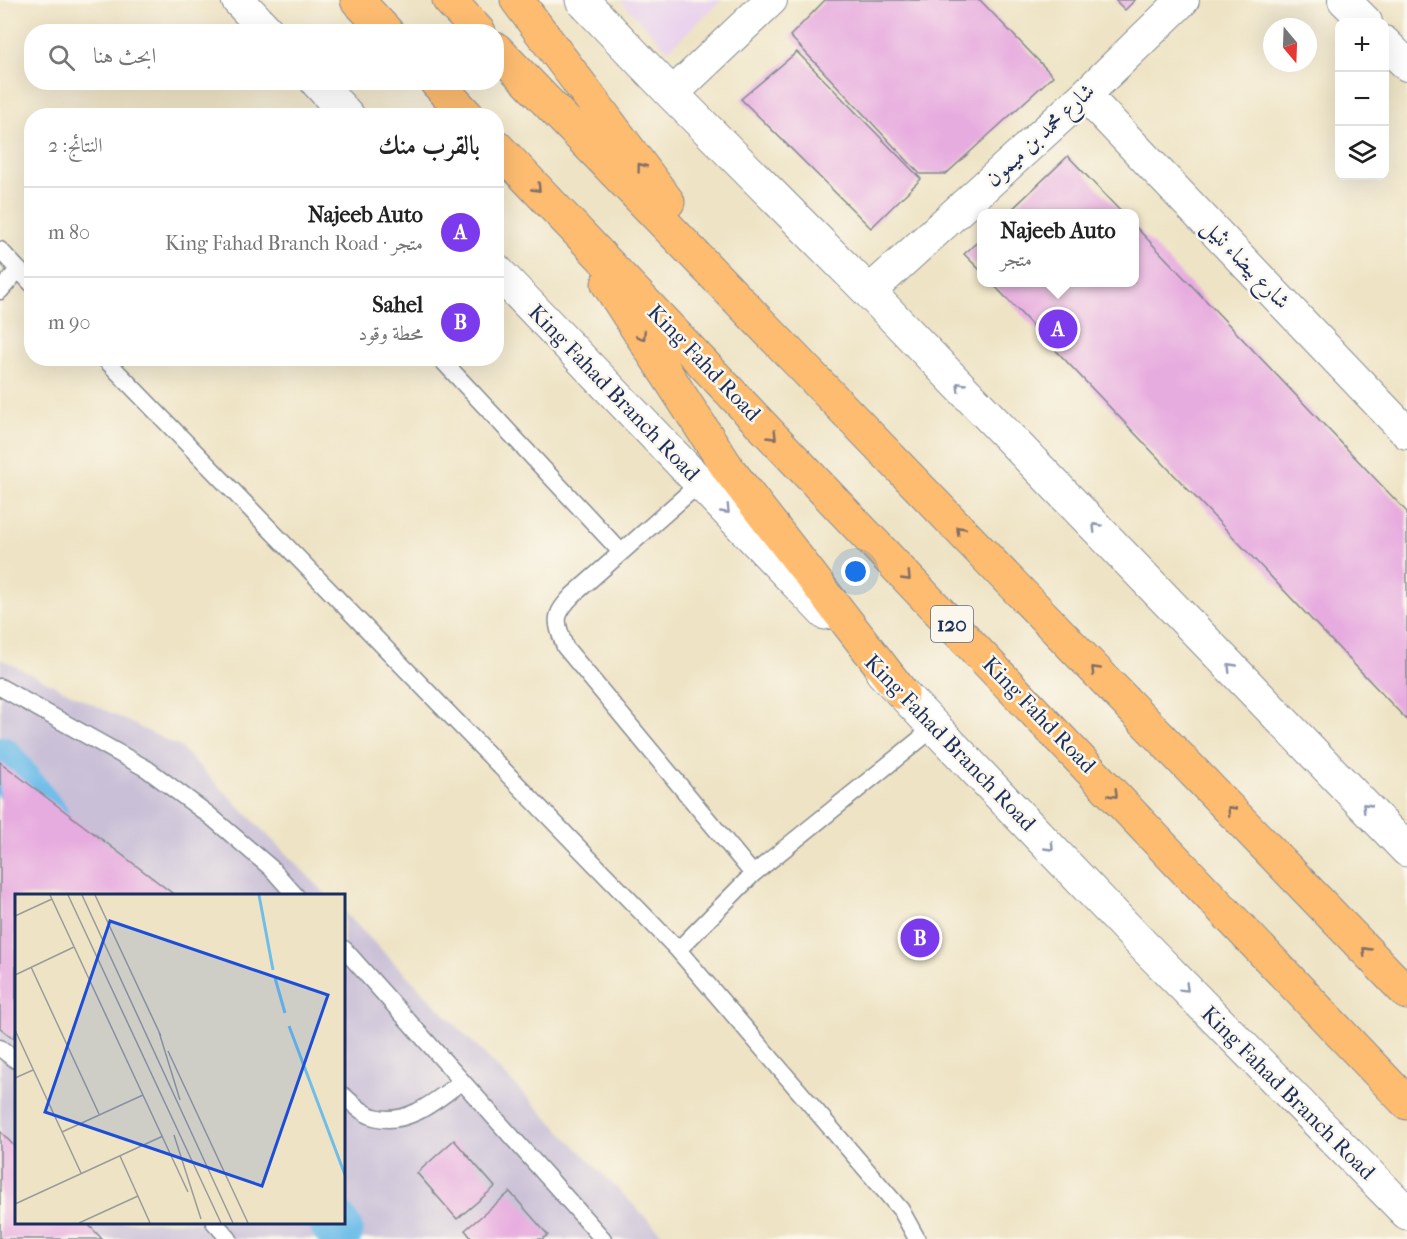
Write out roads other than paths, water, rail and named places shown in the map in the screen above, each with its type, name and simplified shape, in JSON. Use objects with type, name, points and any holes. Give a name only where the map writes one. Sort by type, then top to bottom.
[{"type":"highway","points":[[357,0],[380,24]]},
{"type":"highway","points":[[449,0],[472,24]]},
{"type":"highway","points":[[517,0],[752,315]]},
{"type":"highway","points":[[504,58],[1407,993]]},
{"type":"highway","points":[[444,90],[460,108]]},
{"type":"highway","name":"King Fahd Road","points":[[504,154],[1407,1103]]},
{"type":"highway","points":[[565,217],[729,470],[902,693]]},
{"type":"street","points":[[238,0],[260,24]]},
{"type":"street","points":[[582,0],[869,292],[1407,849]]},
{"type":"street","points":[[672,94],[771,0]]},
{"type":"street","name":"شارع محمد بن ميمون","points":[[869,292],[1084,95],[1183,0]]},
{"type":"street","points":[[1344,0],[1362,18]]},
{"type":"street","points":[[1389,47],[1407,65]]},
{"type":"street","points":[[324,90],[341,108]]},
{"type":"street","name":"شارع بيضاء نثيل","points":[[1084,95],[1407,433]]},
{"type":"street","name":"King Fahad Branch Road","points":[[504,278],[1143,945],[1407,1214]]},
{"type":"lane","points":[[0,250],[24,276]]},
{"type":"lane","points":[[0,291],[18,270]]},
{"type":"lane","points":[[112,366],[678,950],[901,1210],[917,1239]]},
{"type":"lane","points":[[447,366],[621,552]]},
{"type":"lane","points":[[700,483],[573,595],[559,610],[558,627],[565,647],[753,874]]},
{"type":"lane","points":[[0,687],[147,770],[209,815],[271,868],[294,894]]},
{"type":"lane","points":[[678,950],[753,874],[935,727]]},
{"type":"lane","points":[[345,950],[603,1239]]},
{"type":"lane","points":[[0,1048],[15,1059]]},
{"type":"lane","points":[[345,1097],[374,1117],[393,1118],[426,1107],[462,1081]]},
{"type":"lane","points":[[216,1224],[229,1239]]},
{"type":"waterway","points":[[0,760],[45,818]]},
{"type":"waterway","points":[[334,1224],[339,1231]]},
{"type":"place","name":"Najeeb Auto","points":[[1058,329]]},
{"type":"place","name":"Sahel","points":[[920,938]]}]
